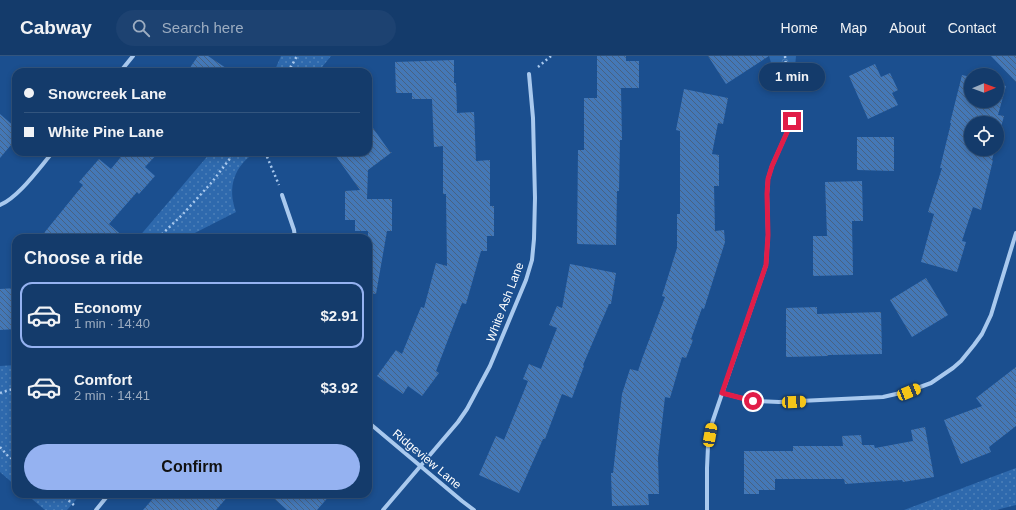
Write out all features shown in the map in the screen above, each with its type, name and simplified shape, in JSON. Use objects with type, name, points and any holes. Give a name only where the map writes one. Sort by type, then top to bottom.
[{"type":"street","points":[[123,68],[133,56]]},
{"type":"street","name":"White Ash Lane","points":[[382,510],[458,422],[467,409],[490,366],[528,273],[532,260],[534,239],[535,198],[533,118],[529,74]]},
{"type":"street","points":[[707,510],[708,446],[712,423],[766,265],[768,235],[768,179],[772,166],[792,121]]},
{"type":"street","points":[[0,205],[9,201],[49,156]]},
{"type":"street","points":[[282,195],[294,234]]},
{"type":"street","points":[[722,393],[753,401],[803,401],[883,397],[909,392],[931,383],[953,368],[982,334],[991,315],[1016,233]]},
{"type":"street","name":"Ridgeview Lane","points":[[372,425],[474,510]]},
{"type":"street","points":[[96,510],[106,498]]},
{"type":"path","points":[[290,68],[297,56]]},
{"type":"path","points":[[529,74],[552,56]]},
{"type":"path","points":[[785,56],[788,83]]},
{"type":"path","points":[[162,234],[183,214],[212,182],[233,156]]},
{"type":"path","points":[[267,156],[282,195]]},
{"type":"path","points":[[0,393],[12,389]]},
{"type":"path","points":[[0,447],[12,458]]},
{"type":"path","points":[[66,498],[75,506]]},
{"type":"green space","points":[[281,56],[331,56],[321,68],[276,68]]},
{"type":"green space","points":[[769,56],[796,56],[794,78],[784,79],[777,82]]},
{"type":"green space","points":[[208,156],[251,156],[242,164],[234,178],[232,194],[236,212],[193,234],[141,234]]},
{"type":"green space","points":[[12,365],[12,482],[0,472],[0,366]]},
{"type":"green space","points":[[1016,468],[1016,505],[996,510],[904,510]]},
{"type":"green space","points":[[31,498],[78,498],[67,510],[45,510]]},
{"type":"building","points":[[198,56],[208,56],[226,68],[190,68]]},
{"type":"building","points":[[597,56],[626,56],[626,61],[639,61],[639,88],[621,88],[622,140],[620,140],[619,191],[617,191],[616,245],[577,244],[578,150],[584,150],[584,98],[597,98]]},
{"type":"building","points":[[708,56],[769,56],[726,84]]},
{"type":"building","points":[[991,56],[1016,56],[1016,82],[1004,68]]},
{"type":"building","points":[[454,60],[454,83],[456,83],[457,113],[474,112],[476,161],[490,160],[490,206],[494,206],[494,236],[487,236],[487,251],[481,251],[466,304],[462,303],[436,371],[439,373],[422,396],[408,386],[403,394],[377,376],[396,350],[402,354],[421,307],[424,308],[436,263],[447,266],[446,194],[443,194],[443,146],[434,147],[432,99],[412,99],[412,93],[396,93],[395,62]]},
{"type":"building","points":[[875,64],[881,77],[890,73],[898,90],[892,93],[898,105],[868,119],[849,76]]},
{"type":"building","points":[[962,75],[964,75],[964,108],[1000,108],[998,115],[1004,116],[964,116],[964,156],[993,156],[993,160],[981,210],[973,207],[962,241],[966,242],[957,272],[921,262],[934,214],[928,212],[942,168],[940,168]]},
{"type":"building","points":[[684,89],[728,98],[723,124],[718,123],[712,154],[719,155],[719,186],[714,186],[715,231],[724,230],[725,242],[704,309],[702,308],[691,339],[693,340],[686,358],[682,357],[670,398],[665,397],[658,458],[659,494],[648,494],[649,505],[612,506],[611,473],[613,473],[622,394],[630,369],[638,371],[665,297],[662,296],[677,248],[677,214],[680,214],[680,131],[676,130]]},
{"type":"building","points":[[0,114],[12,124],[12,144],[0,158]]},
{"type":"building","points":[[372,127],[390,152],[392,152],[368,170],[367,199],[392,199],[392,231],[387,231],[376,294],[372,294],[372,234],[368,234],[368,231],[355,231],[355,220],[345,220],[345,191],[360,190],[336,156],[372,156]]},
{"type":"building","points":[[857,137],[894,137],[894,171],[857,170]]},
{"type":"building","points":[[122,156],[155,156],[145,167],[155,176],[139,194],[137,192],[109,224],[120,234],[43,234],[83,185],[79,182],[99,159],[111,169]]},
{"type":"building","points":[[862,181],[863,221],[852,221],[853,275],[813,276],[813,236],[827,236],[825,182]]},
{"type":"building","points":[[570,264],[616,273],[611,304],[609,304],[583,365],[584,366],[572,398],[562,394],[545,439],[543,439],[519,493],[479,475],[496,436],[504,440],[528,381],[523,379],[529,364],[541,369],[557,328],[549,325],[557,306],[562,308]]},
{"type":"building","points":[[926,278],[948,315],[912,337],[890,300]]},
{"type":"building","points":[[12,288],[12,329],[0,330],[0,289]]},
{"type":"building","points":[[817,307],[817,314],[881,312],[882,354],[786,357],[786,308]]},
{"type":"building","points":[[1016,367],[1016,426],[989,447],[991,452],[961,464],[944,420],[982,406],[976,398]]},
{"type":"building","points":[[925,427],[934,477],[903,482],[902,480],[845,484],[844,479],[775,479],[775,490],[759,490],[759,494],[744,494],[744,451],[793,451],[793,446],[843,446],[842,436],[861,435],[862,445],[874,445],[875,448],[913,441],[911,430]]},
{"type":"building","points":[[154,498],[226,498],[216,510],[143,510]]},
{"type":"building","points":[[274,498],[328,498],[317,510],[287,510]]},
{"type":"route","points":[[753,401],[722,393],[764,274],[768,254],[768,179],[772,166],[792,121]]}]
